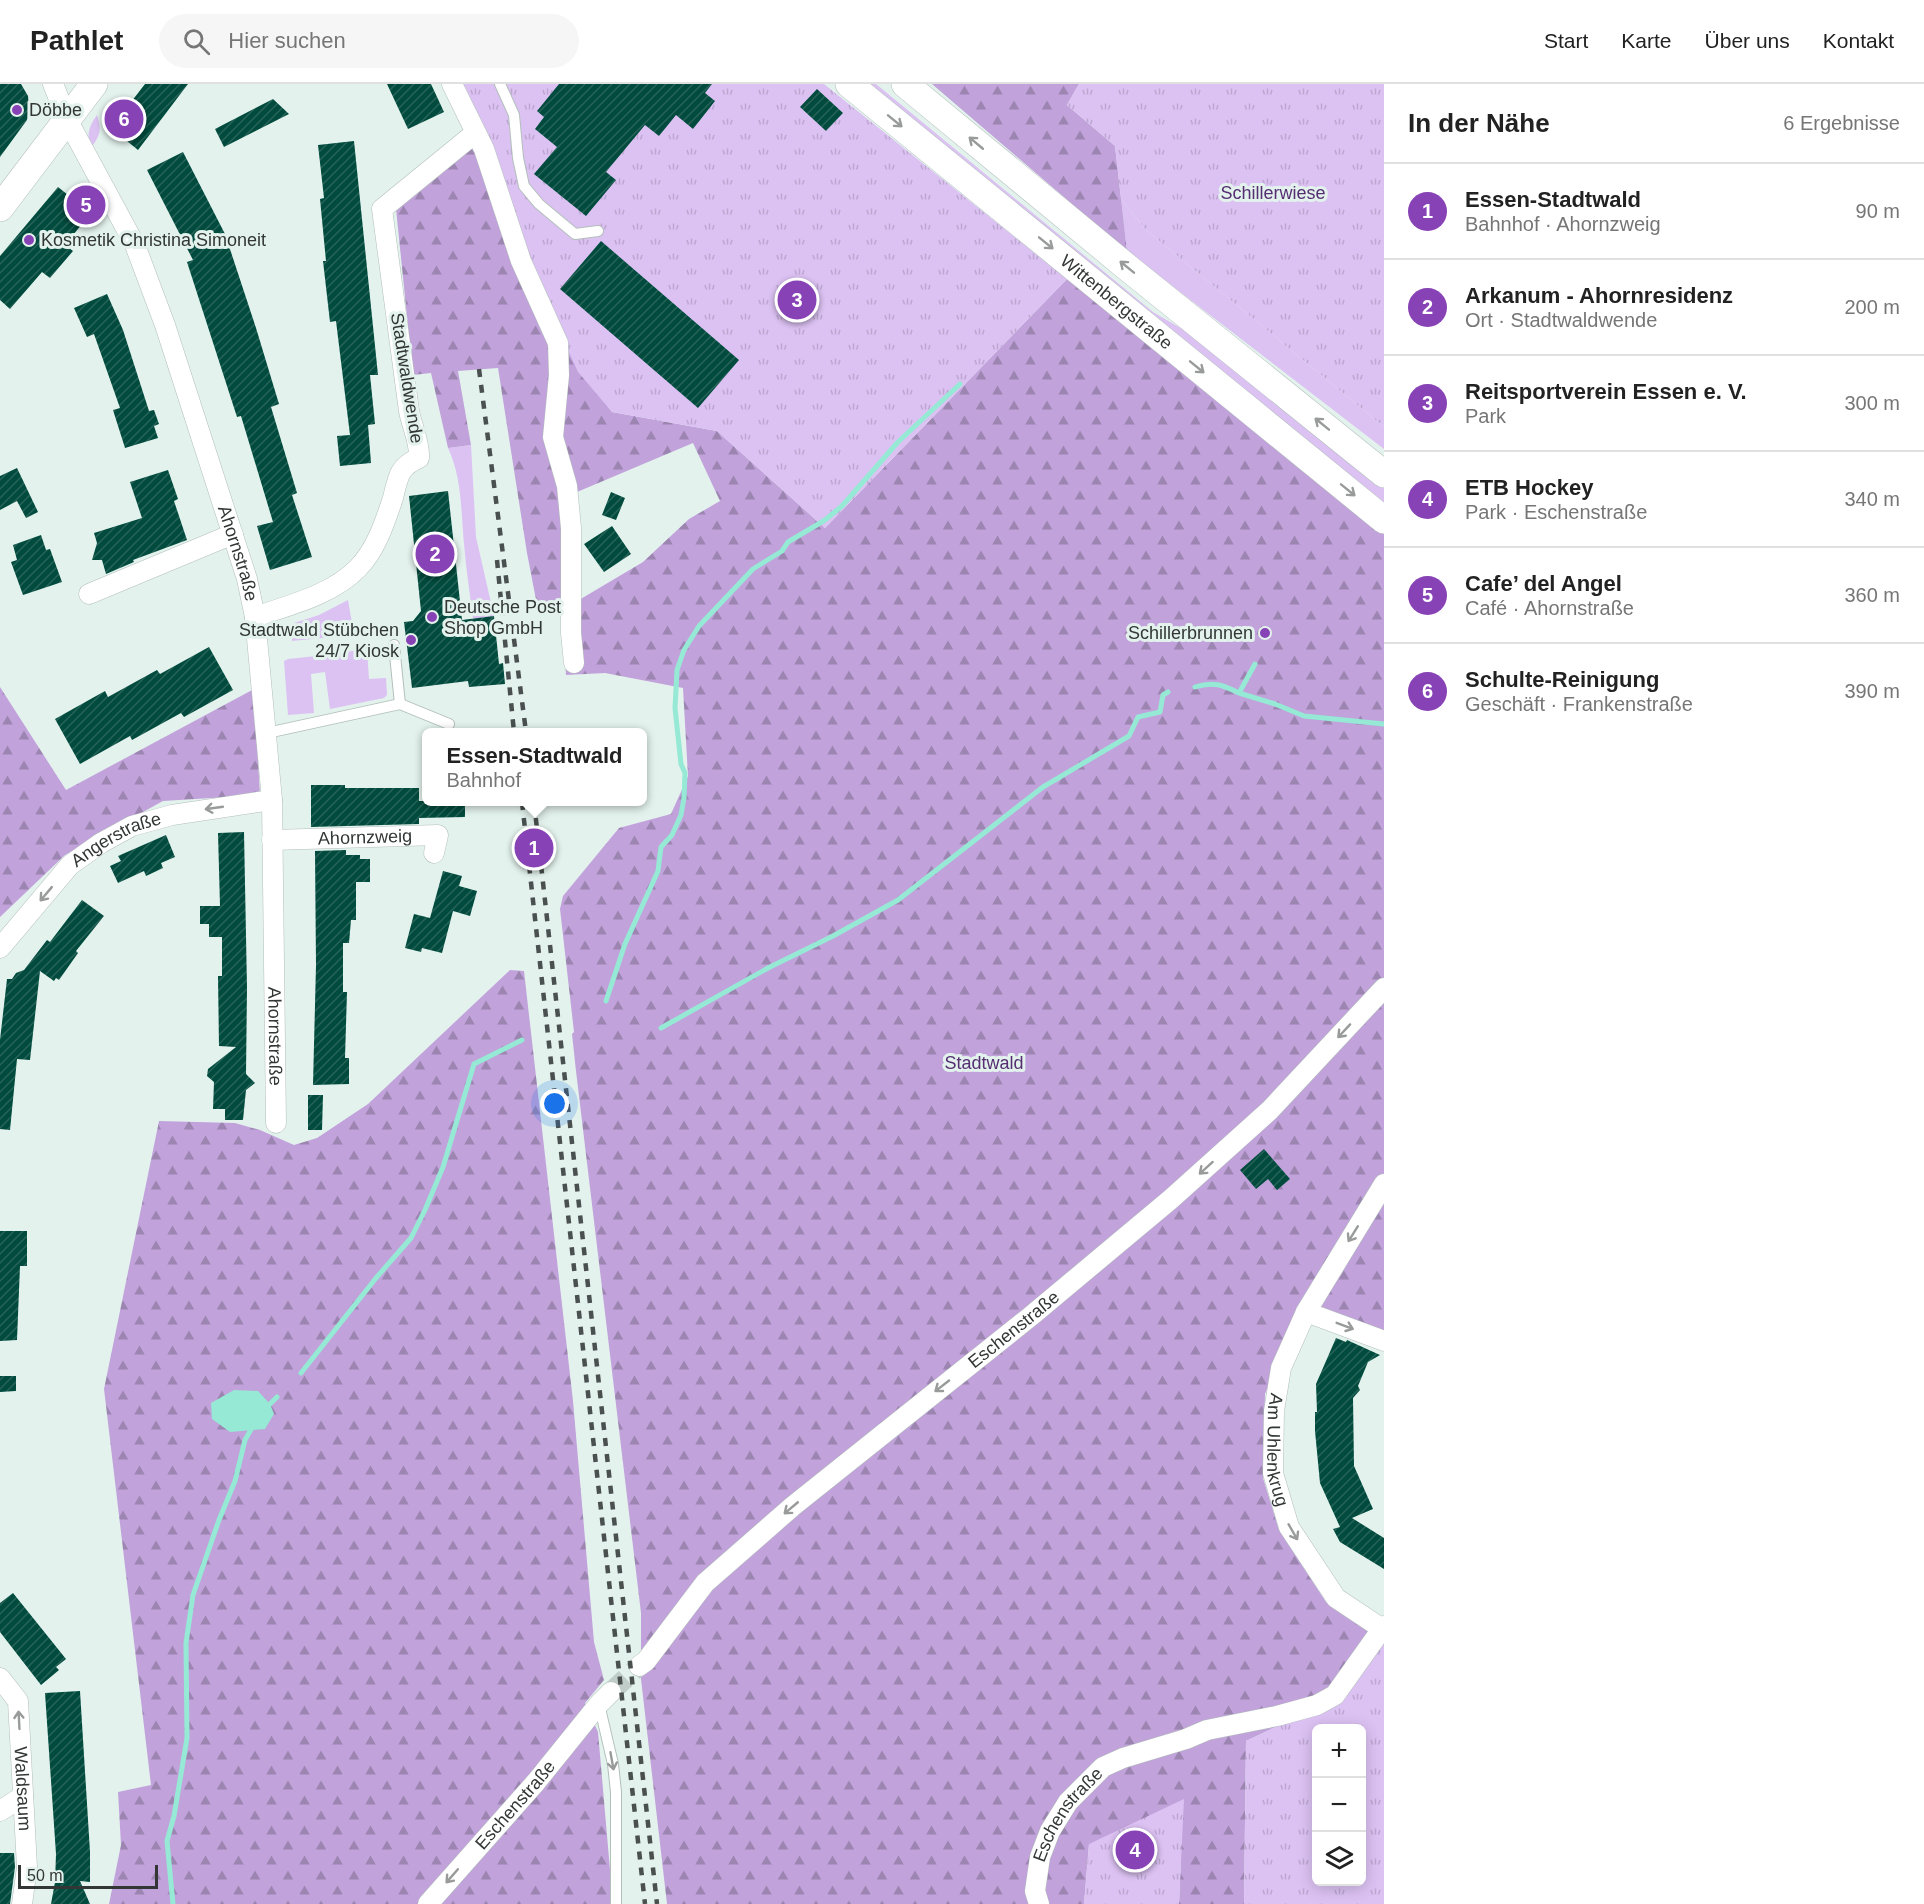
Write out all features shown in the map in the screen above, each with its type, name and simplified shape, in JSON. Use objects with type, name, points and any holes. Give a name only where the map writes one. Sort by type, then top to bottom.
[{"type":"main road","points":[[0,208],[94,84]]},
{"type":"main road","name":"Wittenbergstraße","points":[[849,84],[1384,520]]},
{"type":"main road","name":"Wittenbergstraße","points":[[905,84],[1128,268],[1384,474]]},
{"type":"street","name":"Ahornstraße","points":[[53,84],[68,121],[135,245],[165,325],[247,579],[255,617],[272,800],[276,1123]]},
{"type":"street","points":[[452,84],[474,134],[484,149],[521,261],[558,343],[559,375],[554,437],[567,486],[571,528],[571,633],[574,663]]},
{"type":"street","name":"Stadtwaldwende","points":[[255,617],[318,594],[358,569],[372,551],[401,472],[409,463],[418,458],[420,445],[414,434],[408,411],[382,209],[474,134]]},
{"type":"street","points":[[89,594],[233,534]]},
{"type":"street","name":"Angerstraße","points":[[0,948],[70,865],[101,843],[132,826],[172,815],[272,800]]},
{"type":"street","name":"Ahornzweig","points":[[272,840],[438,835],[434,853]]},
{"type":"street","name":"Eschenstraße","points":[[639,1666],[646,1661],[705,1582],[793,1506],[1031,1316],[1171,1199],[1270,1110],[1384,988]]},
{"type":"street","name":"Am Uhlenkrug","points":[[1383,1628],[1336,1598],[1289,1527],[1273,1473],[1274,1411],[1281,1368],[1306,1312],[1384,1184]]},
{"type":"street","points":[[1306,1312],[1384,1341]]},
{"type":"street","name":"Eschenstraße","points":[[1039,1904],[1035,1891],[1040,1857],[1050,1831],[1068,1802],[1103,1767],[1123,1758],[1186,1740],[1207,1730],[1317,1706],[1335,1695],[1383,1628]]},
{"type":"street","name":"Waldsaum","points":[[0,1678],[18,1701],[27,1868],[22,1904]]},
{"type":"street","name":"Eschenstraße","points":[[428,1904],[536,1782],[605,1698]]},
{"type":"street","points":[[0,1811],[23,1796]]},
{"type":"lane","points":[[500,84],[514,115],[518,158],[524,186],[539,204],[575,234],[598,231]]},
{"type":"lane","points":[[394,645],[400,704]]},
{"type":"lane","points":[[267,733],[400,704],[449,724]]},
{"type":"lane","name":"Eschenstraße","points":[[605,1698],[616,1792],[616,1904]]},
{"type":"green space","points":[[462,84],[824,84],[1067,279],[825,528],[717,431],[612,412],[578,372],[538,285]]},
{"type":"green space","points":[[863,84],[876,84],[1153,312],[1208,344],[1384,486],[1384,510]]},
{"type":"green space","points":[[932,84],[1079,84],[1067,105],[1115,146],[1127,251]]},
{"type":"green space","name":"Schillerwiese","points":[[1079,84],[1384,84],[1384,427],[1146,230],[1121,199],[1115,146],[1067,105]]},
{"type":"green space","points":[[97,115],[99,133],[91,148],[89,131]]},
{"type":"green space","name":"Stadtwald","points":[[471,148],[478,152],[563,338],[612,412],[717,431],[825,528],[1067,279],[1384,534],[1384,1340],[1301,1307],[1265,1394],[1263,1478],[1279,1530],[1326,1602],[1384,1636],[1343,1695],[1246,1741],[1244,1904],[1179,1904],[1181,1857],[1089,1844],[1084,1904],[667,1904],[641,1679],[641,1613],[576,1071],[572,1034],[574,1032],[560,909],[563,896],[619,828],[671,814],[688,776],[683,688],[605,673],[566,675],[562,615],[538,610],[498,368],[458,371],[471,445],[448,448],[431,373],[413,375],[396,209]],"holes":[[[693,443],[720,501],[689,519],[643,562],[579,600],[577,492]]]},
{"type":"green space","points":[[1121,199],[1146,230],[1384,427],[1384,449],[1127,251]]},
{"type":"green space","points":[[471,445],[476,537],[494,616],[473,619],[458,483],[448,448]]},
{"type":"green space","points":[[348,600],[353,629],[381,626],[381,632],[292,641],[291,624],[319,615]]},
{"type":"green space","points":[[367,649],[369,679],[386,678],[387,695],[384,698],[330,709],[325,672],[311,674],[314,713],[288,715],[284,661],[326,655],[330,659],[338,653]]},
{"type":"green space","points":[[0,687],[66,790],[254,689],[260,795],[163,801],[65,855],[0,917]]},
{"type":"green space","points":[[510,970],[524,971],[573,1401],[594,1642],[604,1680],[585,1703],[598,1732],[613,1904],[109,1904],[121,1845],[118,1792],[151,1785],[104,1389],[159,1121],[235,1123],[260,1130],[294,1145],[317,1138],[368,1104]]},
{"type":"green space","points":[[1384,1642],[1384,1904],[1244,1904],[1246,1741],[1343,1695]]},
{"type":"green space","points":[[1184,1799],[1179,1904],[1084,1904],[1089,1844]]},
{"type":"shaded area","points":[[234,1390],[258,1391],[270,1404],[274,1414],[265,1429],[230,1432],[212,1419],[211,1403]]},
{"type":"building","points":[[0,84],[21,84],[28,96],[29,108],[27,120],[0,157]]},
{"type":"building","points":[[145,84],[188,84],[138,150],[111,128]]},
{"type":"building","points":[[387,84],[431,84],[444,112],[408,129]]},
{"type":"building","points":[[559,84],[712,84],[705,93],[715,101],[693,129],[676,115],[659,136],[645,125],[606,172],[616,180],[586,216],[534,174],[557,147],[535,129],[544,117],[537,111]]},
{"type":"building","points":[[817,89],[843,113],[826,131],[800,107]]},
{"type":"building","points":[[273,99],[289,114],[224,147],[215,129]]},
{"type":"building","points":[[354,141],[378,375],[370,375],[375,424],[368,425],[371,463],[340,466],[337,436],[350,435],[336,321],[330,322],[323,261],[326,261],[320,199],[324,198],[318,145]]},
{"type":"building","points":[[183,152],[225,234],[256,328],[279,404],[271,407],[297,493],[292,495],[312,557],[270,570],[257,526],[273,522],[241,416],[237,417],[187,262],[193,260],[147,170]]},
{"type":"building","points":[[58,187],[68,195],[74,189],[87,201],[95,196],[99,203],[65,245],[73,251],[50,278],[42,272],[10,309],[0,300],[0,256]]},
{"type":"building","points":[[601,241],[739,360],[698,408],[560,289]]},
{"type":"building","points":[[107,294],[123,330],[149,411],[154,410],[159,424],[154,426],[158,438],[125,448],[113,410],[120,408],[94,334],[87,337],[74,308]]},
{"type":"building","points":[[17,468],[38,512],[26,518],[17,501],[0,510],[0,476]]},
{"type":"building","points":[[168,470],[178,499],[174,501],[187,540],[133,560],[134,562],[106,574],[102,560],[92,560],[97,543],[94,533],[142,518],[130,482]]},
{"type":"building","points":[[448,491],[462,620],[494,616],[499,664],[503,663],[505,684],[469,687],[468,681],[412,688],[404,622],[413,621],[421,611],[409,496]]},
{"type":"building","points":[[611,492],[625,498],[616,520],[602,515]]},
{"type":"building","points":[[612,526],[631,554],[604,572],[584,544]]},
{"type":"building","points":[[41,535],[46,550],[50,549],[62,582],[23,595],[11,562],[17,560],[13,545]]},
{"type":"building","points":[[209,647],[233,690],[184,717],[181,713],[132,740],[130,736],[80,764],[55,719],[105,691],[108,697],[157,670],[160,674]]},
{"type":"building","points":[[311,785],[345,785],[345,788],[419,788],[419,801],[422,801],[422,806],[465,806],[465,817],[419,818],[419,824],[311,827]]},
{"type":"building","points":[[244,832],[246,1074],[255,1083],[246,1090],[243,1120],[225,1120],[225,1109],[213,1109],[214,1082],[207,1076],[208,1069],[236,1047],[219,1046],[218,976],[222,976],[222,937],[209,937],[209,924],[200,924],[200,906],[220,906],[218,833]]},
{"type":"building","points":[[166,835],[175,857],[161,863],[163,868],[146,876],[144,871],[118,883],[110,866],[121,861],[118,856]]},
{"type":"building","points":[[346,850],[346,855],[360,855],[360,859],[370,859],[370,882],[356,882],[356,920],[351,920],[349,943],[343,943],[343,992],[347,992],[345,1058],[349,1058],[349,1084],[313,1085],[316,965],[315,851]]},
{"type":"building","points":[[443,871],[462,876],[459,886],[477,891],[470,916],[453,911],[442,953],[422,948],[421,952],[405,948],[414,914],[430,918]]},
{"type":"building","points":[[82,900],[104,916],[76,951],[78,953],[59,980],[56,978],[54,981],[40,971],[30,1060],[17,1059],[10,1130],[0,1129],[0,1040],[7,979],[12,979],[16,973],[24,970],[47,940],[50,942]]},
{"type":"building","points":[[308,1095],[323,1095],[322,1130],[308,1130]]},
{"type":"building","points":[[1264,1149],[1290,1179],[1277,1190],[1268,1179],[1256,1189],[1240,1170]]},
{"type":"building","points":[[0,1231],[27,1231],[27,1266],[20,1266],[17,1340],[0,1341]]},
{"type":"building","points":[[1336,1338],[1346,1342],[1347,1340],[1380,1355],[1368,1362],[1358,1386],[1360,1390],[1353,1398],[1354,1466],[1373,1509],[1352,1518],[1384,1538],[1384,1569],[1340,1542],[1333,1529],[1340,1527],[1320,1483],[1315,1431],[1316,1384]]},
{"type":"building","points":[[0,1376],[16,1376],[16,1391],[0,1392]]},
{"type":"building","points":[[13,1593],[66,1659],[56,1667],[59,1670],[41,1685],[0,1632],[0,1603]]},
{"type":"building","points":[[80,1691],[90,1882],[80,1881],[90,1904],[51,1904],[56,1854],[45,1693]]},
{"type":"building","points":[[0,1853],[14,1853],[15,1867],[10,1904],[0,1904]]},
{"type":"waterway","points":[[606,1001],[625,944],[658,871],[661,847],[672,835],[681,815],[685,773],[681,764],[675,708],[677,670],[684,650],[699,626],[753,569],[782,551],[788,542],[825,520],[842,506],[898,442],[960,384]]},
{"type":"waterway","points":[[1195,687],[1207,684],[1218,685],[1239,693],[1255,664]]},
{"type":"waterway","points":[[661,1028],[768,968],[898,900],[1043,787],[1129,736],[1138,717],[1160,712],[1163,695],[1168,692]]},
{"type":"waterway","points":[[1239,693],[1304,716],[1384,724]]},
{"type":"waterway","points":[[301,1373],[376,1278],[411,1238],[443,1167],[474,1064],[522,1040]]},
{"type":"waterway","points":[[265,1409],[277,1397]]},
{"type":"waterway","points":[[173,1904],[167,1841],[174,1816],[187,1738],[186,1643],[193,1595],[235,1481],[245,1440],[253,1426]]},
{"type":"tunnel","points":[[611,1692],[639,1666]]},
{"type":"railway","points":[[479,369],[525,728]]},
{"type":"railway","points":[[497,560],[514,728]]},
{"type":"railway","points":[[522,806],[645,1904]]},
{"type":"railway","points":[[534,806],[657,1904]]},
{"type":"place","name":"Döbbe","points":[[17,110]]},
{"type":"place","name":"Schulte-Reinigung","points":[[124,119]]},
{"type":"place","name":"Cafe’ del Angel","points":[[86,205]]},
{"type":"place","name":"Kosmetik Christina Simoneit","points":[[29,240]]},
{"type":"place","name":"Reitsportverein Essen e. V.","points":[[797,300]]},
{"type":"place","name":"Arkanum - Ahornresidenz","points":[[435,554]]},
{"type":"place","name":"Deutsche Post Shop GmbH","points":[[432,617]]},
{"type":"place","name":"Schillerbrunnen","points":[[1265,633]]},
{"type":"place","name":"Stadtwald Stübchen 24/7 Kiosk","points":[[411,640]]},
{"type":"place","name":"Essen-Stadtwald","points":[[534,848]]},
{"type":"place","name":"ETB Hockey","points":[[1135,1850]]}]
